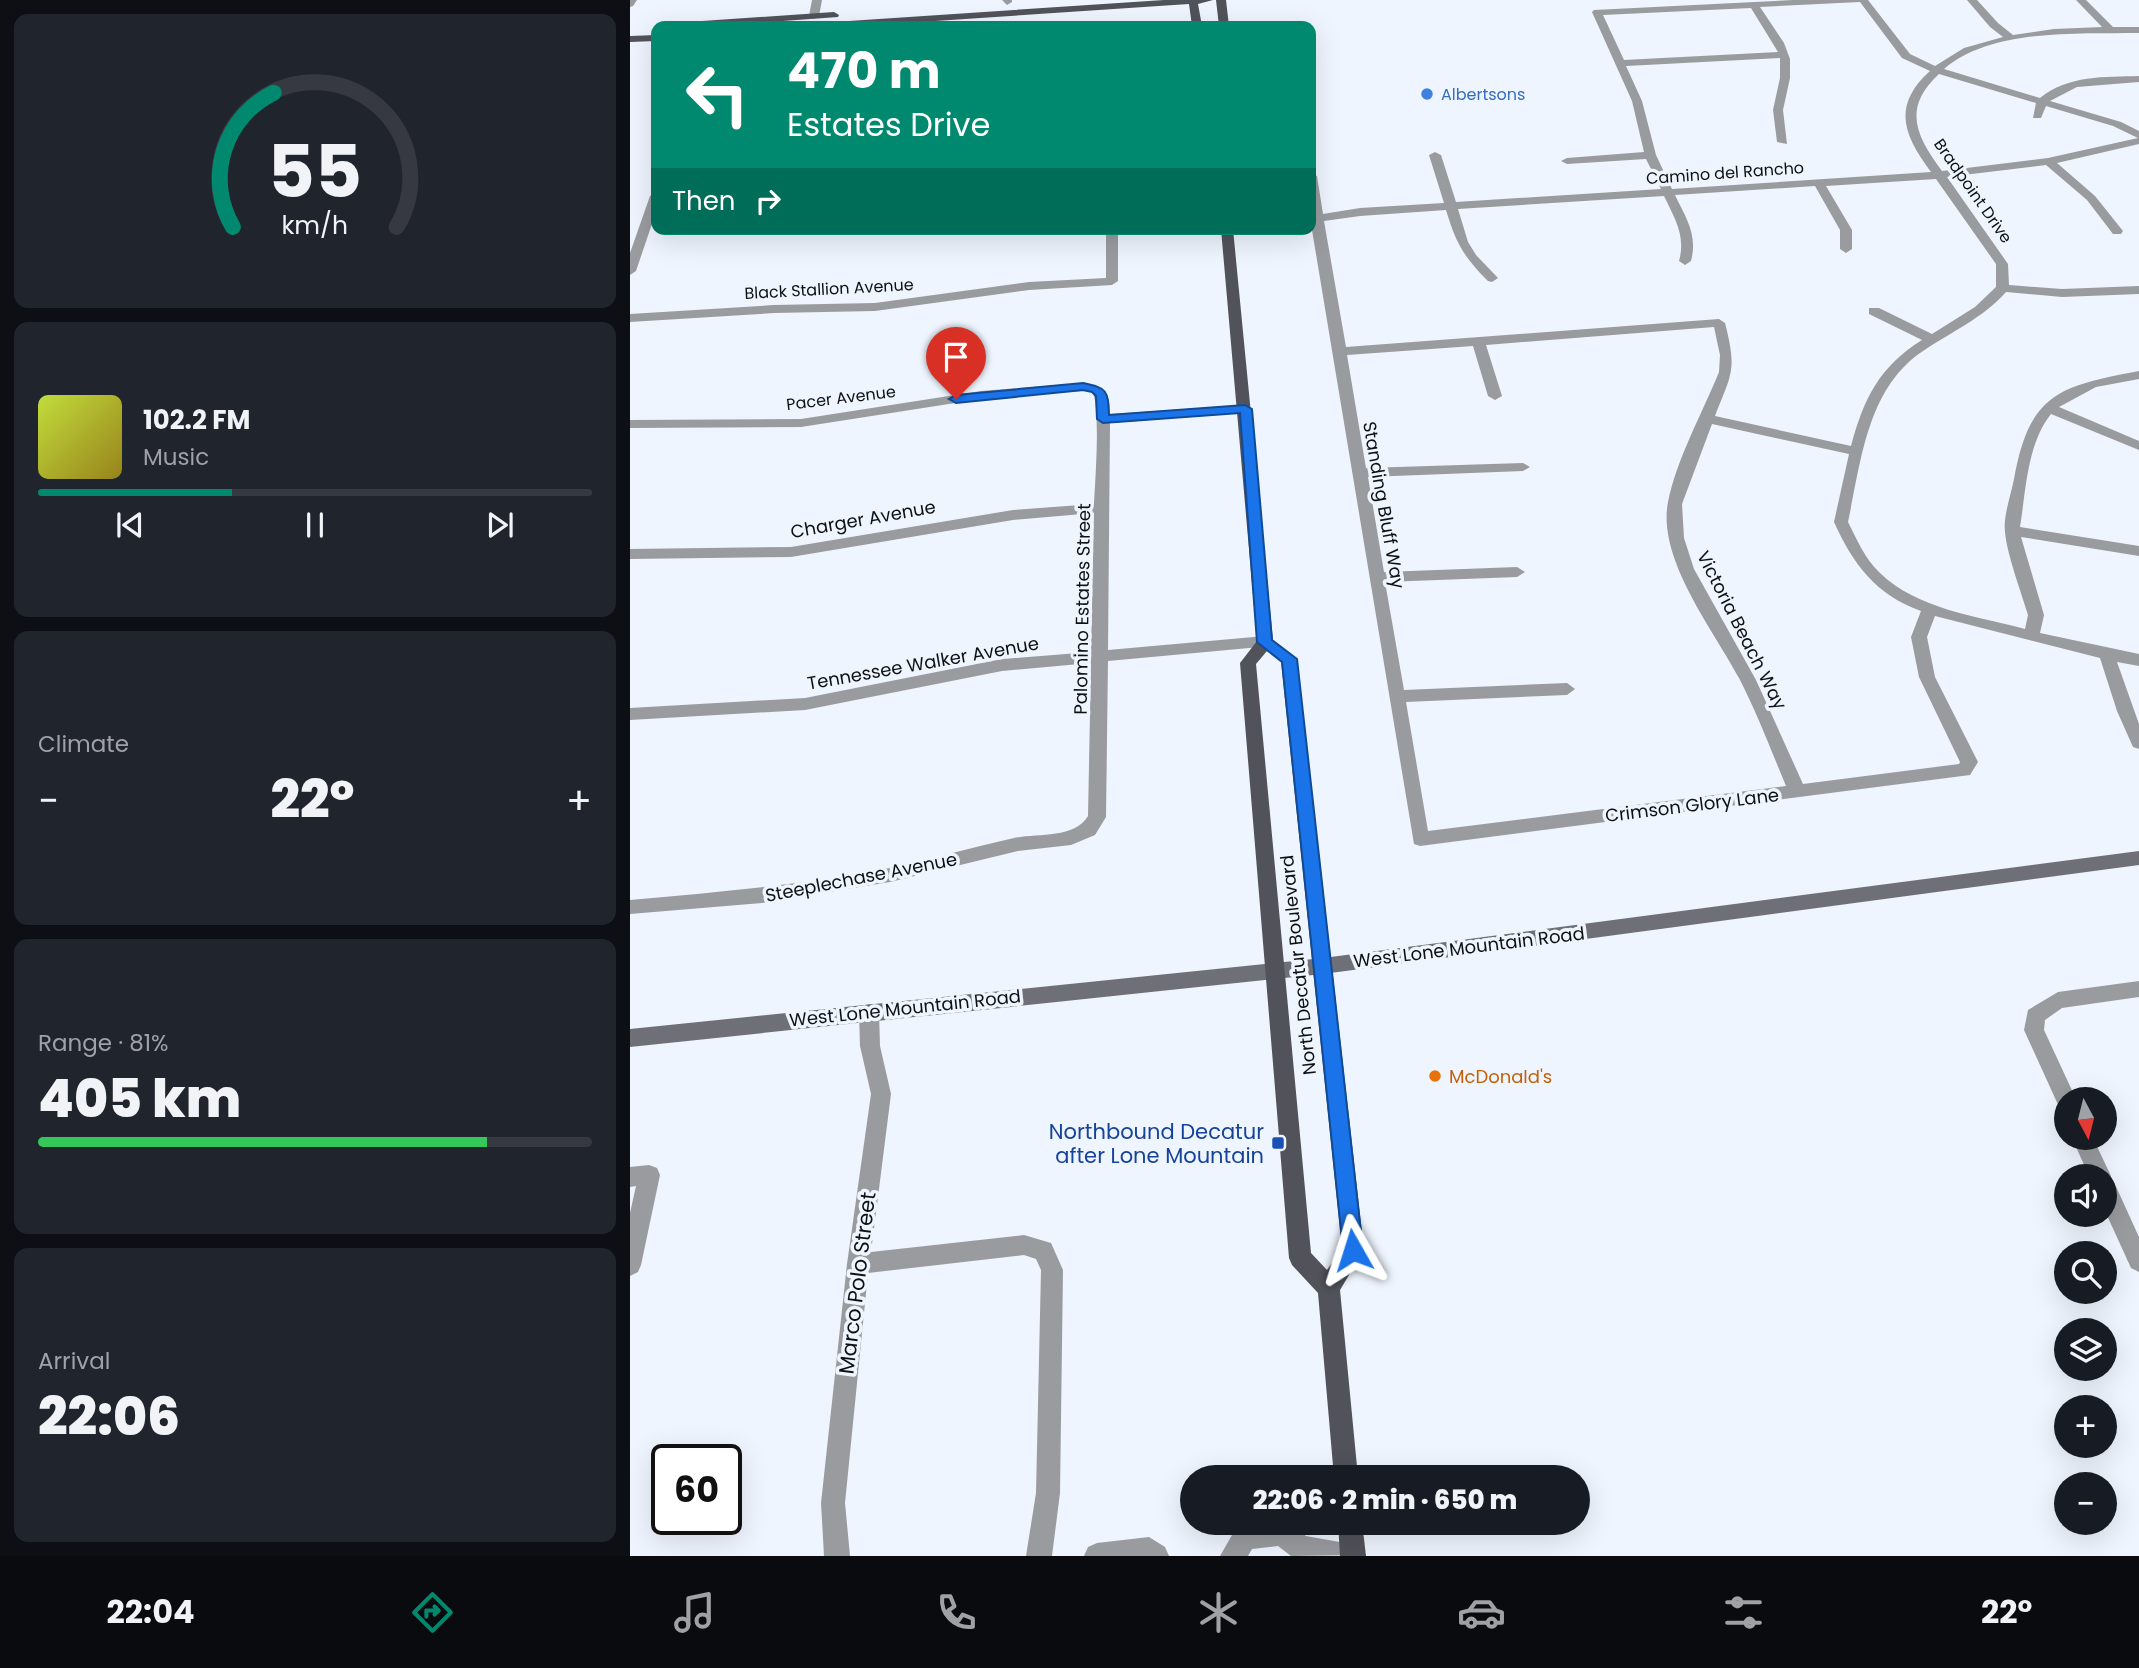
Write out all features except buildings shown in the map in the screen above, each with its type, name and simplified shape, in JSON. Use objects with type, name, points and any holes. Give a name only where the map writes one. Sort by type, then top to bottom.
[{"type":"main road","points":[[1193,0],[1196,21]]},
{"type":"main road","points":[[816,21],[1208,0]]},
{"type":"main road","points":[[1221,0],[1223,21]]},
{"type":"main road","points":[[929,13],[1020,1]]},
{"type":"main road","points":[[630,29],[651,27]]},
{"type":"main road","points":[[630,39],[651,37]]},
{"type":"main road","points":[[1228,235],[1265,642]]},
{"type":"main road","name":"North Decatur Boulevard","points":[[1265,642],[1289,659],[1324,966],[1353,1250],[1329,1287],[1300,1258],[1248,663],[1265,642]]},
{"type":"main road","name":"West Lone Mountain Road","points":[[630,1038],[1324,966],[2139,858]]},
{"type":"main road","points":[[1329,1287],[1345,1465]]},
{"type":"main road","points":[[1351,1535],[1353,1555]]},
{"type":"street","points":[[816,21],[817,0]]},
{"type":"street","points":[[1685,261],[1689,247],[1688,234],[1650,155],[1637,101],[1597,12],[1857,0]]},
{"type":"street","points":[[1863,0],[1906,57],[1934,70],[2117,124],[2139,135]]},
{"type":"street","points":[[1972,0],[1994,25],[2011,38]]},
{"type":"street","points":[[2081,0],[2110,30]]},
{"type":"street","points":[[1754,5],[1784,55],[1786,68],[1776,109],[1783,142]]},
{"type":"street","points":[[1934,70],[1968,51],[2011,38],[2054,32],[2139,30]]},
{"type":"street","points":[[1621,63],[1784,55]]},
{"type":"street","name":"Bradpoint Drive","points":[[1934,70],[1917,91],[1911,107],[1912,131],[1939,175],[2002,264],[2005,272],[2002,288]]},
{"type":"street","points":[[2037,116],[2042,102],[2058,92],[2078,85],[2139,79]]},
{"type":"street","name":"Camino del Rancho","points":[[1316,220],[1360,212],[1939,175],[2048,161],[2139,141]]},
{"type":"street","points":[[1435,155],[1462,242],[1471,257],[1492,278]]},
{"type":"street","points":[[1567,161],[1650,155]]},
{"type":"street","points":[[2048,161],[2091,198],[2117,231]]},
{"type":"street","points":[[1819,183],[1846,230],[1846,249]]},
{"type":"street","points":[[630,271],[651,226]]},
{"type":"street","name":"Standing Bluff Way","points":[[1316,226],[1420,839]]},
{"type":"street","name":"Black Stallion Avenue","points":[[630,318],[775,309],[875,307],[1028,286],[1112,281],[1112,235]]},
{"type":"street","points":[[2139,290],[2062,293],[2002,288],[1987,304],[1931,339],[1890,370],[1876,396],[1858,452],[1841,522],[1852,546],[1875,577],[1898,593],[1930,609],[2107,655],[2139,660]]},
{"type":"street","points":[[1874,311],[1931,339]]},
{"type":"street","name":"Victoria Beach Way","points":[[1478,341],[1719,323],[1727,355],[1726,372],[1683,477],[1675,505],[1676,538],[1686,569],[1748,680],[1798,792]]},
{"type":"street","points":[[1338,352],[1478,341],[1495,396]]},
{"type":"street","points":[[2031,636],[2036,615],[2012,531],[2027,446],[2035,425],[2049,408],[2068,395],[2092,384],[2139,375]]},
{"type":"street","name":"Pacer Avenue","points":[[630,424],[801,424],[981,395],[1083,387],[1096,389]]},
{"type":"street","name":"Palomino Estates Street","points":[[1089,830],[1097,817],[1101,655],[1103,419],[1102,396],[1096,389]]},
{"type":"street","points":[[2049,408],[2139,446]]},
{"type":"street","points":[[1103,419],[1245,409]]},
{"type":"street","points":[[1708,419],[1858,452]]},
{"type":"street","points":[[1359,473],[1523,467]]},
{"type":"street","name":"Charger Avenue","points":[[630,554],[791,552],[1013,515],[1102,508]]},
{"type":"street","points":[[2012,531],[2139,551]]},
{"type":"street","points":[[1376,577],[1517,572]]},
{"type":"street","name":"Crimson Glory Lane","points":[[1420,839],[1964,770],[1969,762],[1927,677],[1919,637],[1930,609]]},
{"type":"street","name":"Tennessee Walker Avenue","points":[[630,714],[805,704],[1002,665],[1265,642]]},
{"type":"street","points":[[2107,655],[2125,711],[2139,743]]},
{"type":"street","points":[[1396,696],[1567,689]]},
{"type":"street","name":"Steeplechase Avenue","points":[[630,907],[762,896],[890,875],[1018,844],[1071,838],[1089,830]]},
{"type":"street","points":[[2060,1087],[2034,1030],[2035,1016],[2058,1000],[2139,989]]},
{"type":"street","name":"Marco Polo Street","points":[[837,1556],[833,1503],[858,1264],[881,1094],[870,1046],[869,1012]]},
{"type":"street","points":[[630,1265],[640,1176]]},
{"type":"street","points":[[2117,1213],[2139,1261]]},
{"type":"street","points":[[858,1264],[1024,1245],[1043,1250],[1052,1270],[1048,1493],[1040,1556]]},
{"type":"street","points":[[1233,1556],[1245,1538],[1282,1533],[1297,1552],[1353,1555]]},
{"type":"street","points":[[1097,1556],[1149,1550],[1156,1556]]},
{"type":"place","name":"Albertsons","points":[[1427,94]]},
{"type":"place","name":"McDonald's","points":[[1435,1076]]},
{"type":"place","name":"Northbound Decatur after Lone Mountain","points":[[1278,1143]]},
{"type":"route","points":[[956,399],[1083,387],[1096,389],[1102,396],[1103,419],[1245,409],[1265,642],[1289,659],[1353,1250]]}]
